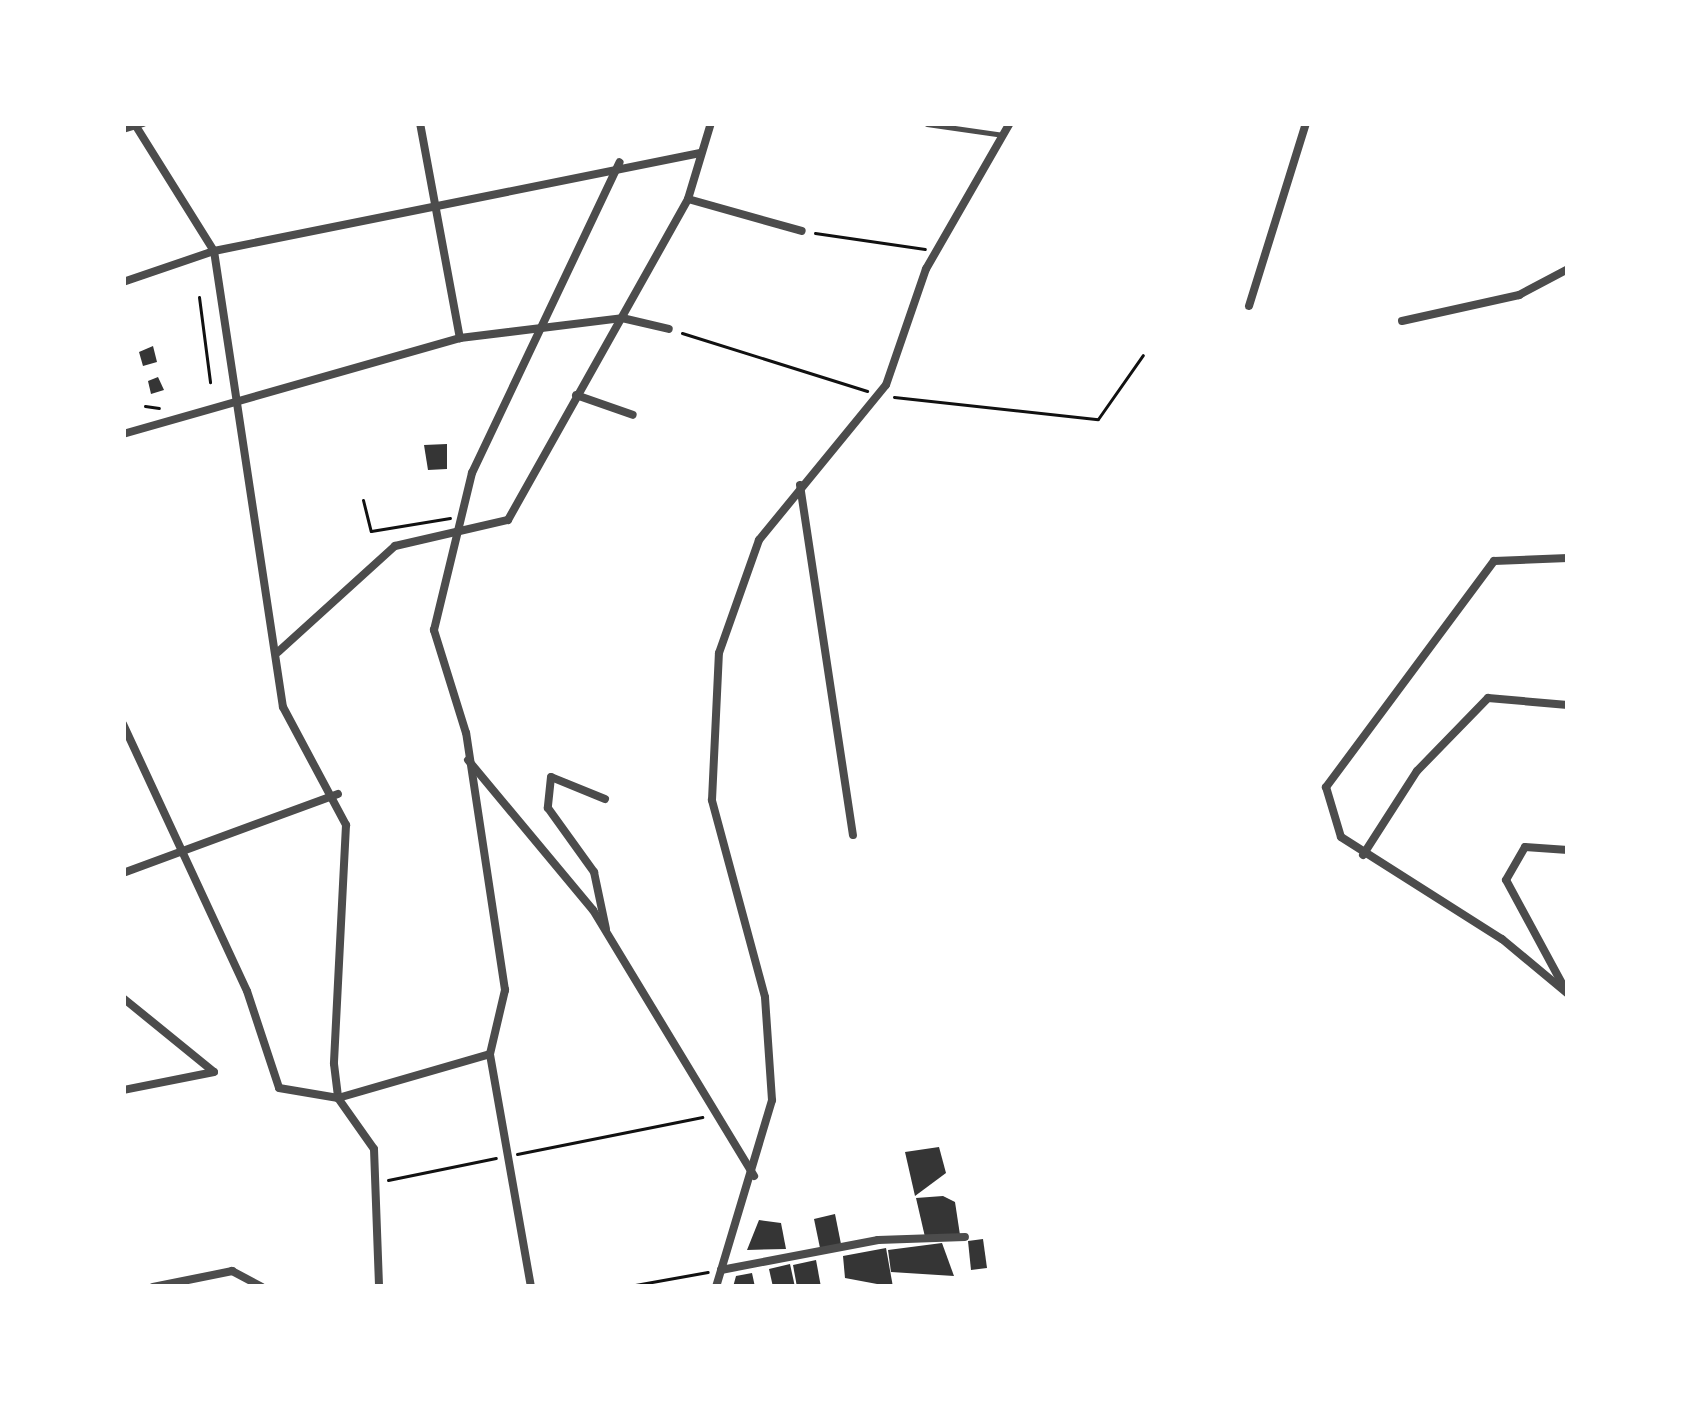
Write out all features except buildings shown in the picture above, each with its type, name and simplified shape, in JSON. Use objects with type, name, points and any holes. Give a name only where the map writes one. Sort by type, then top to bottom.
[{"type":"street","points":[[420,123],[460,338]]},
{"type":"street","points":[[276,653],[375,559],[508,520],[688,199],[711,123]]},
{"type":"street","points":[[716,1287],[754,1177],[771,1050],[719,839],[710,702],[736,592],[800,484],[886,386],[939,251],[1010,123]]},
{"type":"street","points":[[1249,306],[1306,123]]},
{"type":"street","points":[[123,129],[138,124],[214,251],[283,707],[338,794],[347,934],[338,1098],[374,1149],[380,1181],[380,1287]]},
{"type":"street","points":[[123,282],[214,251],[620,162],[700,153]]},
{"type":"street","points":[[531,1287],[490,1054],[505,990],[467,759],[434,630],[457,517],[620,162]]},
{"type":"street","points":[[688,199],[802,231]]},
{"type":"street","points":[[1402,321],[1519,295],[1568,269]]},
{"type":"street","points":[[123,434],[234,396],[460,338],[622,318],[669,329]]},
{"type":"street","points":[[576,395],[633,415]]},
{"type":"street","points":[[800,484],[853,835]]},
{"type":"street","points":[[1567,994],[1502,939],[1363,855],[1332,830],[1326,787],[1336,767],[1494,561],[1568,558]]},
{"type":"street","points":[[1363,855],[1417,771],[1488,698],[1568,705]]},
{"type":"street","points":[[123,724],[279,1088],[338,1098],[490,1054]]},
{"type":"street","points":[[467,759],[608,936],[754,1177]]},
{"type":"street","points":[[605,799],[551,777],[548,808],[594,872],[608,936]]},
{"type":"street","points":[[123,873],[338,794]]},
{"type":"street","points":[[1567,994],[1506,880],[1525,848],[1568,850]]},
{"type":"street","points":[[123,998],[212,1076],[123,1090]]},
{"type":"street","points":[[721,1270],[878,1240],[965,1238]]},
{"type":"street","points":[[153,1287],[232,1271],[262,1287]]},
{"type":"lane","points":[[927,124],[1004,135]]},
{"type":"path","points":[[802,231],[939,251]]},
{"type":"path","points":[[199,297],[210,382]]},
{"type":"path","points":[[1075,422],[1111,407],[1143,355]]},
{"type":"path","points":[[146,406],[159,408]]},
{"type":"path","points":[[363,500],[368,525],[457,517]]},
{"type":"path","points":[[380,1181],[712,1114]]},
{"type":"path","points":[[625,1287],[721,1270]]}]
